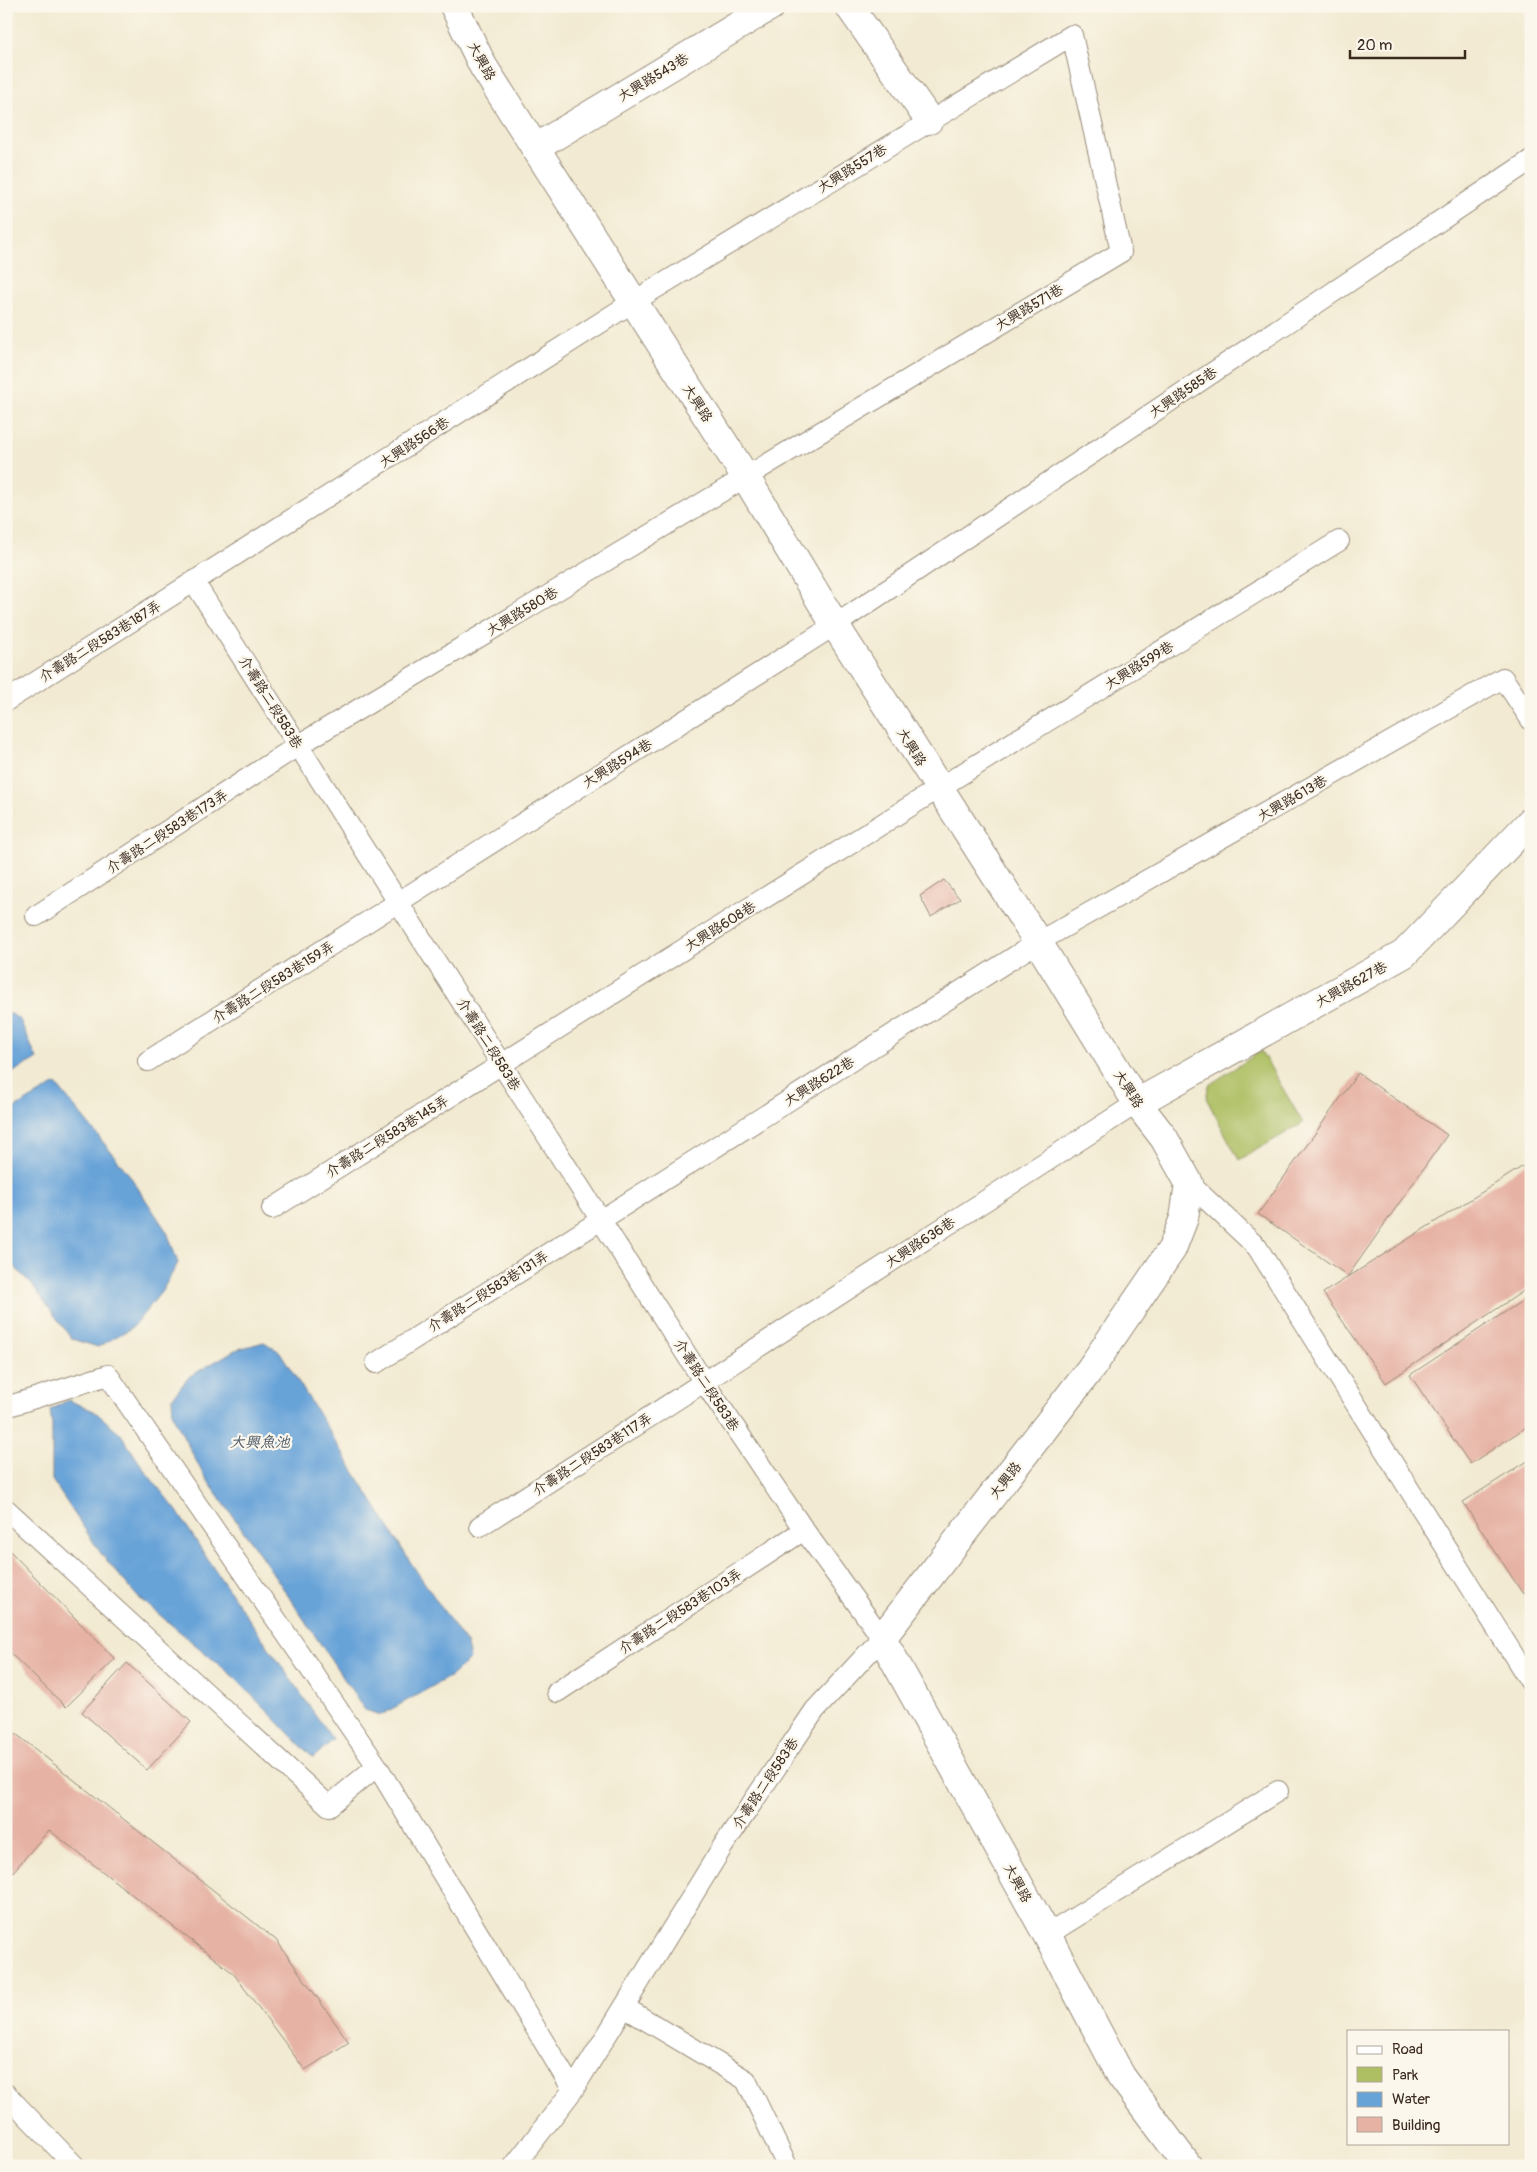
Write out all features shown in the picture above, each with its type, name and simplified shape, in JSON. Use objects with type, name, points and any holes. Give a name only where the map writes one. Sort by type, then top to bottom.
[{"type":"street","name":"大興路","points":[[454,6],[483,66],[744,476],[835,625],[1038,942],[1137,1103],[1164,1138],[1189,1183],[1184,1218],[1172,1249],[1091,1368],[882,1638],[1047,1935],[1121,2076],[1188,2166]]},
{"type":"street","name":"大興路543巷","points":[[535,148],[771,6]]},
{"type":"street","points":[[849,6],[930,120]]},
{"type":"street","name":"大興路627巷","points":[[1137,1103],[1404,954],[1531,821]]},
{"type":"lane","name":"大興路557巷","points":[[633,302],[1072,35]]},
{"type":"lane","name":"大興路571巷","points":[[744,476],[1121,252],[1072,35]]},
{"type":"lane","name":"大興路585巷","points":[[835,625],[1531,160]]},
{"type":"lane","name":"大興路566巷","points":[[194,582],[633,302]]},
{"type":"lane","name":"大興路580巷","points":[[299,745],[744,476]]},
{"type":"lane","name":"大興路599巷","points":[[939,788],[1339,541]]},
{"type":"lane","name":"介壽路二段583巷187弄","points":[[6,701],[194,582]]},
{"type":"lane","name":"介壽路二段583巷","points":[[194,582],[704,1382],[804,1530],[882,1638],[815,1710],[723,1846],[573,2090],[514,2166]]},
{"type":"lane","name":"大興路594巷","points":[[398,902],[835,625]]},
{"type":"lane","name":"大興路613巷","points":[[1038,942],[1503,678],[1531,720]]},
{"type":"lane","name":"介壽路二段583巷173弄","points":[[36,916],[299,745]]},
{"type":"lane","name":"大興路608巷","points":[[501,1064],[939,788]]},
{"type":"lane","name":"介壽路二段583巷159弄","points":[[148,1062],[398,902]]},
{"type":"lane","name":"大興路622巷","points":[[600,1220],[1038,942]]},
{"type":"lane","name":"介壽路二段583巷145弄","points":[[272,1209],[501,1064]]},
{"type":"lane","name":"大興路636巷","points":[[704,1382],[1137,1103]]},
{"type":"lane","points":[[1189,1183],[1256,1247],[1531,1683]]},
{"type":"lane","name":"介壽路二段583巷131弄","points":[[376,1363],[600,1220]]},
{"type":"lane","points":[[6,1407],[108,1374],[377,1766],[573,2090]]},
{"type":"lane","name":"介壽路二段583巷117弄","points":[[480,1526],[704,1382]]},
{"type":"lane","points":[[6,1509],[329,1806],[377,1766]]},
{"type":"lane","name":"介壽路二段583巷103弄","points":[[557,1692],[804,1530]]},
{"type":"lane","points":[[1047,1935],[1278,1790]]},
{"type":"lane","points":[[624,2007],[746,2080],[786,2166]]},
{"type":"lane","points":[[6,2094],[75,2166]]},
{"type":"green space","points":[[1261,1051],[1303,1123],[1239,1160],[1206,1098],[1209,1085]]},
{"type":"water","points":[[6,1010],[20,1020],[37,1059],[6,1076]]},
{"type":"water","points":[[56,1084],[128,1173],[167,1232],[178,1263],[162,1291],[133,1327],[98,1347],[72,1339],[33,1286],[6,1258],[6,1113]]},
{"type":"water","name":"大興魚池","points":[[264,1342],[280,1352],[409,1560],[467,1645],[470,1659],[451,1676],[381,1715],[365,1710],[264,1560],[203,1474],[173,1416],[172,1398],[189,1377],[235,1350]]},
{"type":"water","points":[[68,1400],[94,1411],[120,1433],[145,1471],[177,1511],[210,1563],[333,1740],[313,1758],[235,1678],[137,1596],[102,1555],[52,1480],[52,1424],[50,1410]]},
{"type":"building","points":[[944,880],[960,899],[931,917],[920,896]]},
{"type":"building","points":[[1358,1073],[1447,1135],[1348,1276],[1258,1214]]},
{"type":"building","points":[[1531,1161],[1531,1286],[1386,1383],[1323,1293]]},
{"type":"building","points":[[1531,1295],[1531,1424],[1470,1464],[1410,1375]]},
{"type":"building","points":[[1531,1459],[1531,1589],[1523,1594],[1463,1502]]},
{"type":"building","points":[[6,1547],[115,1659],[66,1707],[6,1649]]},
{"type":"building","points":[[127,1663],[191,1722],[147,1770],[82,1712]]},
{"type":"building","points":[[6,1726],[276,1940],[349,2042],[305,2070],[233,1973],[49,1830],[6,1880]]}]
